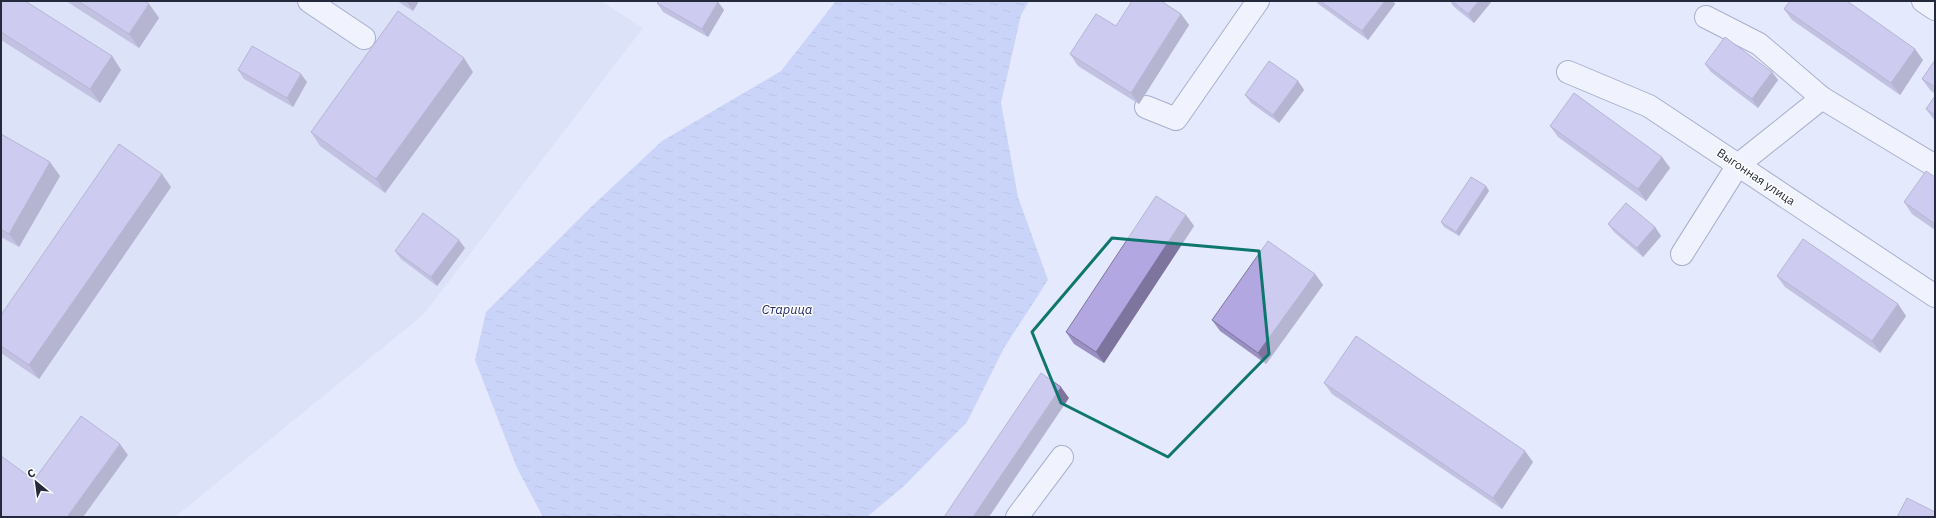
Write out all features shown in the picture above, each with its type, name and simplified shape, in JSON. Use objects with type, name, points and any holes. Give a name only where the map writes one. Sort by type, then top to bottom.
[{"type":"street","points":[[309,1],[364,38]]},
{"type":"street","points":[[1146,107],[1176,119],[1258,1]]},
{"type":"street","points":[[1923,1],[1935,9]]},
{"type":"street","points":[[1706,17],[1759,44],[1822,98],[1935,166]]},
{"type":"street","name":"Выгонная улица","points":[[1568,72],[1649,106],[1935,296]]},
{"type":"street","points":[[1682,254],[1738,165],[1822,98]]},
{"type":"street","points":[[1017,517],[1062,457]]},
{"type":"highlighted area","points":[[1112,238],[1259,251],[1269,354],[1168,457],[1061,403],[1032,332]]},
{"type":"shaded area","points":[[1,1],[601,1],[643,28],[424,314],[175,517],[1,517]]},
{"type":"water","name":"Старица","points":[[836,1],[1029,1],[1021,15],[1001,103],[1018,197],[1048,280],[1004,348],[967,422],[904,486],[867,517],[543,517],[517,468],[475,360],[486,312],[592,206],[662,141],[781,71]]},
{"type":"building","points":[[1,1],[25,1],[112,56],[90,89],[1,32]]},
{"type":"building","points":[[78,1],[144,1],[149,4],[129,34]]},
{"type":"building","points":[[659,1],[718,2],[702,29],[657,3]]},
{"type":"building","points":[[1132,1],[1161,1],[1181,14],[1131,93],[1070,54],[1096,14],[1116,26]]},
{"type":"building","points":[[1320,1],[1385,1],[1362,31]]},
{"type":"building","points":[[1452,1],[1479,1],[1468,14]]},
{"type":"building","points":[[1790,1],[1847,1],[1915,49],[1891,83],[1784,9]]},
{"type":"building","points":[[398,11],[464,58],[376,179],[311,132]]},
{"type":"building","points":[[1725,37],[1772,72],[1752,99],[1705,64]]},
{"type":"building","points":[[252,46],[301,74],[287,98],[238,70]]},
{"type":"building","points":[[1935,60],[1935,87],[1922,79]]},
{"type":"building","points":[[1269,61],[1298,81],[1273,115],[1245,95]]},
{"type":"building","points":[[1574,93],[1662,157],[1638,189],[1550,126]]},
{"type":"building","points":[[1935,96],[1935,115],[1926,109]]},
{"type":"building","points":[[1,134],[50,162],[9,234],[1,229]]},
{"type":"building","points":[[119,144],[162,174],[29,365],[1,346],[1,315]]},
{"type":"building","points":[[1926,171],[1935,177],[1935,224],[1904,202]]},
{"type":"building","points":[[1471,177],[1486,186],[1456,232],[1441,222]]},
{"type":"building","points":[[1156,196],[1186,215],[1096,352],[1066,332]]},
{"type":"building","points":[[1626,203],[1655,227],[1637,248],[1608,224]]},
{"type":"building","points":[[423,213],[459,240],[431,277],[395,251]]},
{"type":"building","points":[[1803,239],[1898,304],[1872,341],[1777,276]]},
{"type":"building","points":[[1268,241],[1315,274],[1258,353],[1212,320]]},
{"type":"building","points":[[1356,336],[1525,451],[1493,498],[1324,383]]},
{"type":"building","points":[[1041,373],[1061,387],[973,517],[944,517]]},
{"type":"building","points":[[81,416],[120,444],[67,517],[2,517],[1,456],[34,480]]},
{"type":"building","points":[[1907,498],[1935,512],[1935,517],[1897,517]]}]
